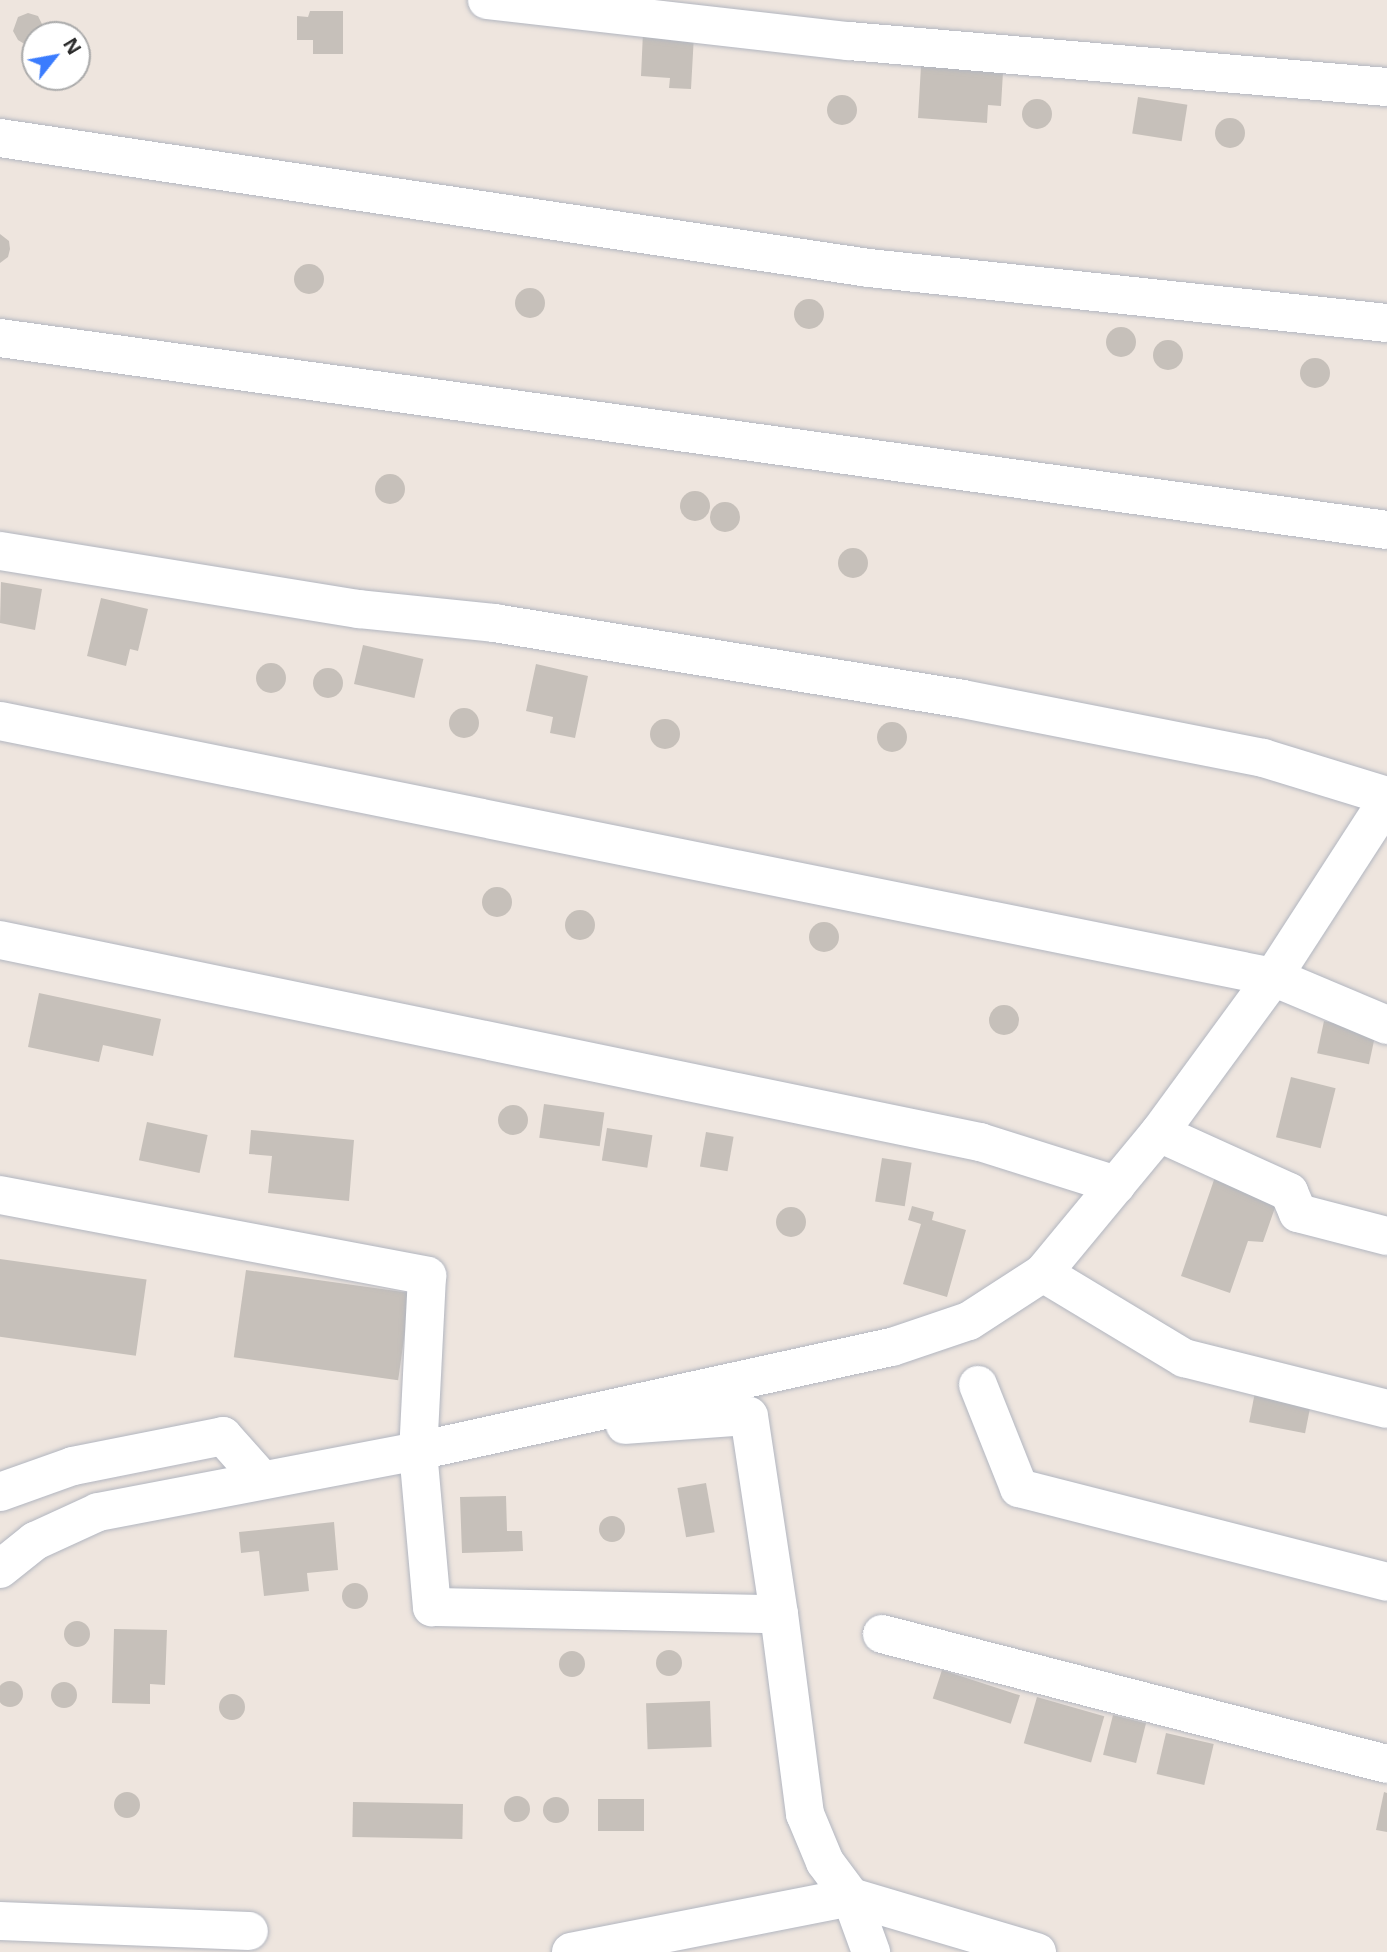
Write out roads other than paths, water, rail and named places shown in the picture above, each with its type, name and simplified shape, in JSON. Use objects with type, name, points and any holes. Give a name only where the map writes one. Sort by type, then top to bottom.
[{"type":"street","points":[[486,0],[849,41],[1387,88]]},
{"type":"street","points":[[0,138],[869,268],[1387,323]]},
{"type":"street","points":[[0,338],[1387,530]]},
{"type":"street","points":[[0,551],[359,609],[494,623],[963,699],[1262,758],[1387,798],[1273,977],[1159,1133],[1042,1273],[969,1321],[892,1347],[418,1451],[98,1512],[34,1541],[0,1569]]},
{"type":"street","points":[[0,721],[1273,977],[1387,1025]]},
{"type":"street","points":[[0,940],[980,1142],[1116,1185]]},
{"type":"street","points":[[1159,1133],[1289,1192],[1298,1213],[1387,1236]]},
{"type":"street","points":[[0,1195],[427,1276],[418,1451],[432,1607],[779,1614]]},
{"type":"street","points":[[1042,1273],[1184,1358],[1387,1409]]},
{"type":"street","points":[[978,1385],[1019,1488],[1387,1582]]},
{"type":"street","points":[[492,1434],[749,1416],[779,1614],[805,1814],[825,1862],[851,1897],[871,1952]]},
{"type":"street","points":[[0,1493],[73,1466],[223,1436],[262,1480]]},
{"type":"street","points":[[882,1634],[1387,1764]]},
{"type":"street","points":[[572,1952],[851,1897],[1037,1952]]},
{"type":"street","points":[[0,1922],[249,1931]]}]
